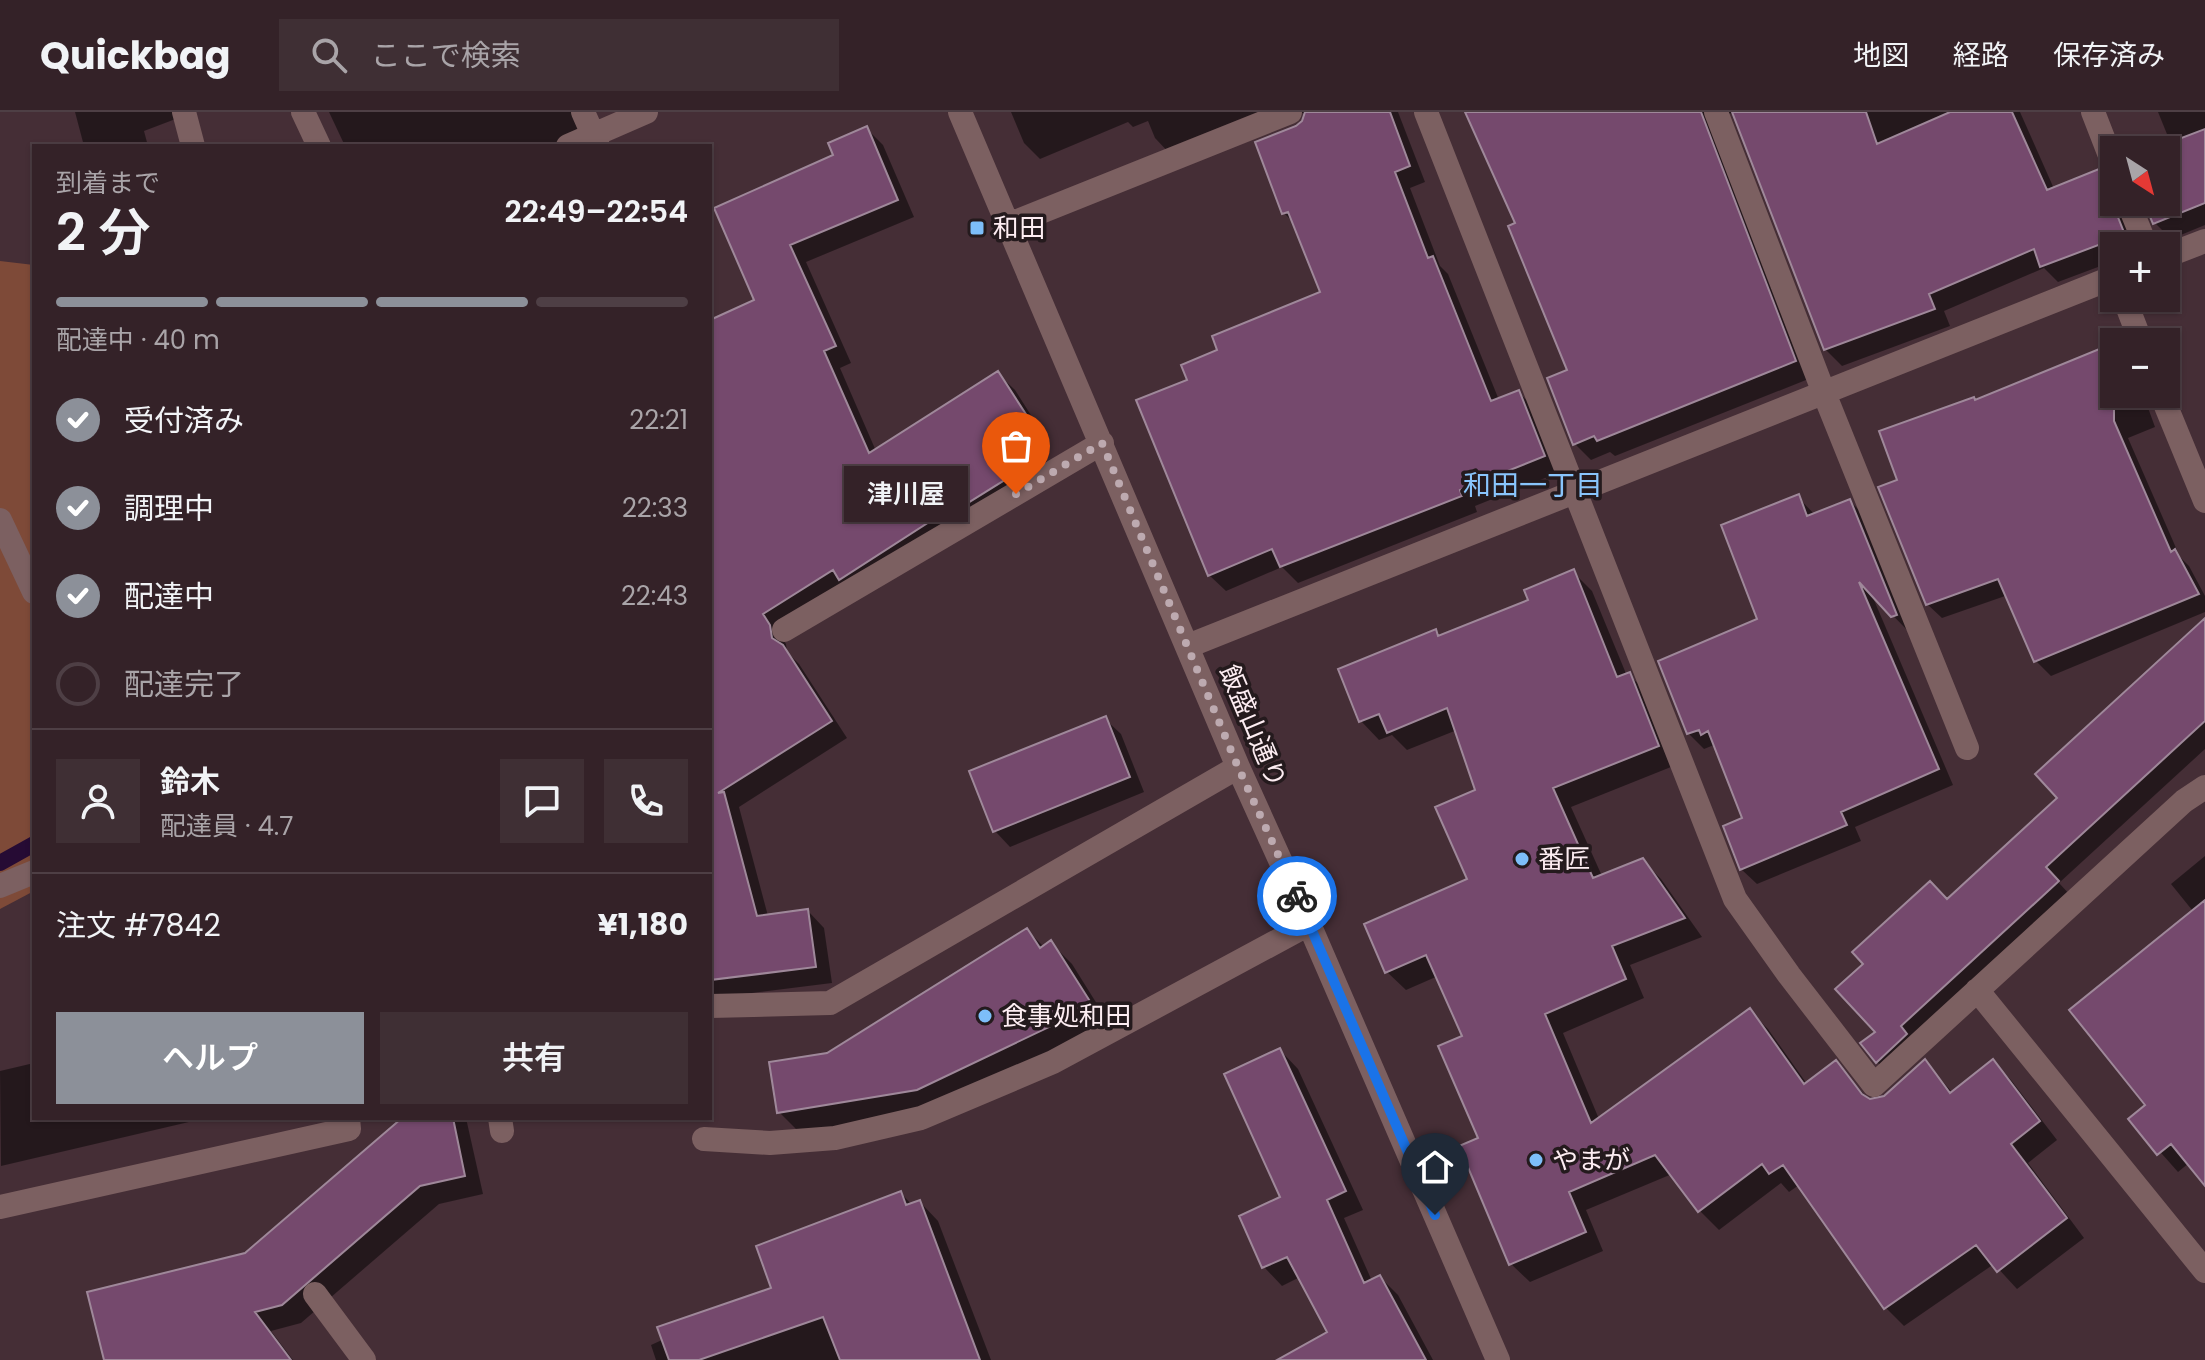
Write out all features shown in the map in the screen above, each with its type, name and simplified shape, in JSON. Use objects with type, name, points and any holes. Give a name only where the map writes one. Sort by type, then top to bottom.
[{"type":"street","points":[[184,112],[192,144]]},
{"type":"street","points":[[303,112],[318,144]]},
{"type":"street","points":[[583,112],[595,141],[646,112]]},
{"type":"street","name":"飯盛山通り","points":[[960,112],[1238,767],[1498,1360]]},
{"type":"street","points":[[1008,225],[1290,112]]},
{"type":"street","points":[[1426,112],[1735,899],[1874,1085],[2184,801],[2205,787]]},
{"type":"street","points":[[1716,112],[1824,393],[1967,748]]},
{"type":"street","points":[[2093,112],[2102,136]]},
{"type":"street","points":[[2180,251],[2205,241]]},
{"type":"street","points":[[1188,646],[2100,283]]},
{"type":"street","points":[[2167,408],[2205,501]]},
{"type":"street","points":[[784,630],[1102,443]]},
{"type":"street","points":[[0,520],[32,588]]},
{"type":"street","points":[[712,1006],[830,1003],[1238,767]]},
{"type":"street","points":[[0,886],[32,873]]},
{"type":"street","points":[[704,1139],[770,1143],[835,1138],[921,1118],[1053,1062],[1309,924]]},
{"type":"street","points":[[1977,990],[2205,1271]]},
{"type":"street","points":[[0,1207],[349,1129],[348,1120]]},
{"type":"street","points":[[315,1294],[364,1360]]},
{"type":"shaded area","points":[[0,261],[32,265],[32,892],[0,909]]},
{"type":"building","points":[[1305,112],[1390,112],[1410,166],[1395,172],[1428,258],[1433,256],[1491,401],[1519,390],[1545,456],[1460,490],[1462,496],[1280,567],[1272,549],[1208,576],[1136,400],[1187,380],[1181,365],[1217,350],[1212,336],[1320,292],[1288,212],[1282,214],[1255,142],[1296,126]]},
{"type":"building","points":[[1465,112],[1701,112],[1796,361],[1597,441],[1594,436],[1573,445],[1547,378],[1567,370],[1508,226],[1515,223]]},
{"type":"building","points":[[1732,112],[1866,112],[1877,144],[1950,112],[2012,112],[2047,190],[2100,170],[2100,216],[2118,216],[2124,232],[2100,232],[2100,244],[2040,267],[2034,249],[1929,294],[1935,309],[1824,350]]},
{"type":"building","points":[[867,126],[898,200],[790,245],[836,346],[824,351],[869,453],[998,371],[1029,419],[1019,425],[1040,458],[939,521],[937,517],[839,580],[833,570],[763,614],[770,625],[772,638],[783,645],[832,721],[718,793],[724,792],[757,916],[808,909],[816,967],[712,980],[712,319],[754,300],[714,208],[833,155],[828,143]]},
{"type":"building","points":[[2205,129],[2205,203],[2180,213],[2180,139]]},
{"type":"building","points":[[2150,216],[2173,216],[2153,224]]},
{"type":"building","points":[[2100,349],[2100,408],[2114,408],[2114,421],[2171,552],[2175,549],[2199,594],[2034,662],[1998,579],[1926,605],[1878,487],[1897,480],[1879,431],[1974,397],[1975,400]]},
{"type":"building","points":[[1799,494],[1807,516],[1850,499],[1897,615],[1891,617],[1859,582],[1939,769],[1841,812],[1847,825],[1740,870],[1723,826],[1742,818],[1708,731],[1701,735],[1699,730],[1687,734],[1658,661],[1757,619],[1721,525]]},
{"type":"building","points":[[1574,569],[1617,677],[1630,672],[1659,746],[1553,788],[1593,878],[1643,858],[1685,918],[1612,946],[1626,979],[1545,1014],[1591,1123],[1750,1008],[1804,1084],[1836,1060],[1862,1094],[1870,1099],[1884,1096],[1925,1059],[1950,1093],[1993,1059],[2040,1121],[2011,1144],[2067,1218],[1997,1272],[1976,1245],[1884,1309],[1783,1165],[1769,1174],[1762,1164],[1698,1212],[1655,1155],[1569,1192],[1586,1232],[1509,1265],[1459,1146],[1478,1138],[1438,1046],[1462,1036],[1426,955],[1385,973],[1364,924],[1467,879],[1435,807],[1475,790],[1447,708],[1387,733],[1379,714],[1359,722],[1338,669],[1436,629],[1438,636],[1528,600],[1524,590]]},
{"type":"building","points":[[2205,618],[2205,721],[2046,867],[2059,881],[1901,1026],[1907,1034],[1876,1063],[1860,1043],[1875,1032],[1835,989],[1863,964],[1852,952],[1930,881],[1947,899],[2057,798],[2035,774]]},
{"type":"building","points":[[1106,716],[1130,777],[993,832],[969,771]]},
{"type":"building","points":[[2205,900],[2205,1186],[2171,1144],[2157,1155],[2128,1119],[2145,1105],[2069,1010]]},
{"type":"building","points":[[1027,928],[1040,948],[1051,940],[1093,1006],[917,1090],[777,1113],[769,1062],[827,1053]]},
{"type":"building","points":[[1280,1048],[1346,1191],[1327,1200],[1364,1283],[1380,1275],[1426,1360],[1277,1360],[1327,1332],[1287,1257],[1262,1268],[1239,1216],[1280,1197],[1224,1074]]},
{"type":"building","points":[[400,1120],[453,1120],[465,1176],[420,1186],[282,1305],[255,1312],[291,1360],[104,1360],[87,1292],[245,1253]]},
{"type":"building","points":[[901,1191],[906,1205],[920,1200],[980,1360],[840,1360],[823,1317],[699,1360],[669,1360],[657,1327],[771,1288],[756,1246]]},
{"type":"waterway","points":[[0,863],[32,845]]},
{"type":"way so far","points":[[1016,494],[1102,443],[1238,767],[1297,896]]},
{"type":"place","name":"和田","points":[[977,228]]},
{"type":"place","name":"津川屋","points":[[1016,494]]},
{"type":"place","name":"番匠","points":[[1522,859]]},
{"type":"place","name":"食事処和田","points":[[985,1016]]},
{"type":"place","name":"やまが","points":[[1536,1160]]},
{"type":"district","name":"和田一丁目","points":[[1533,485]]},
{"type":"route","points":[[1297,896],[1435,1215]]}]
